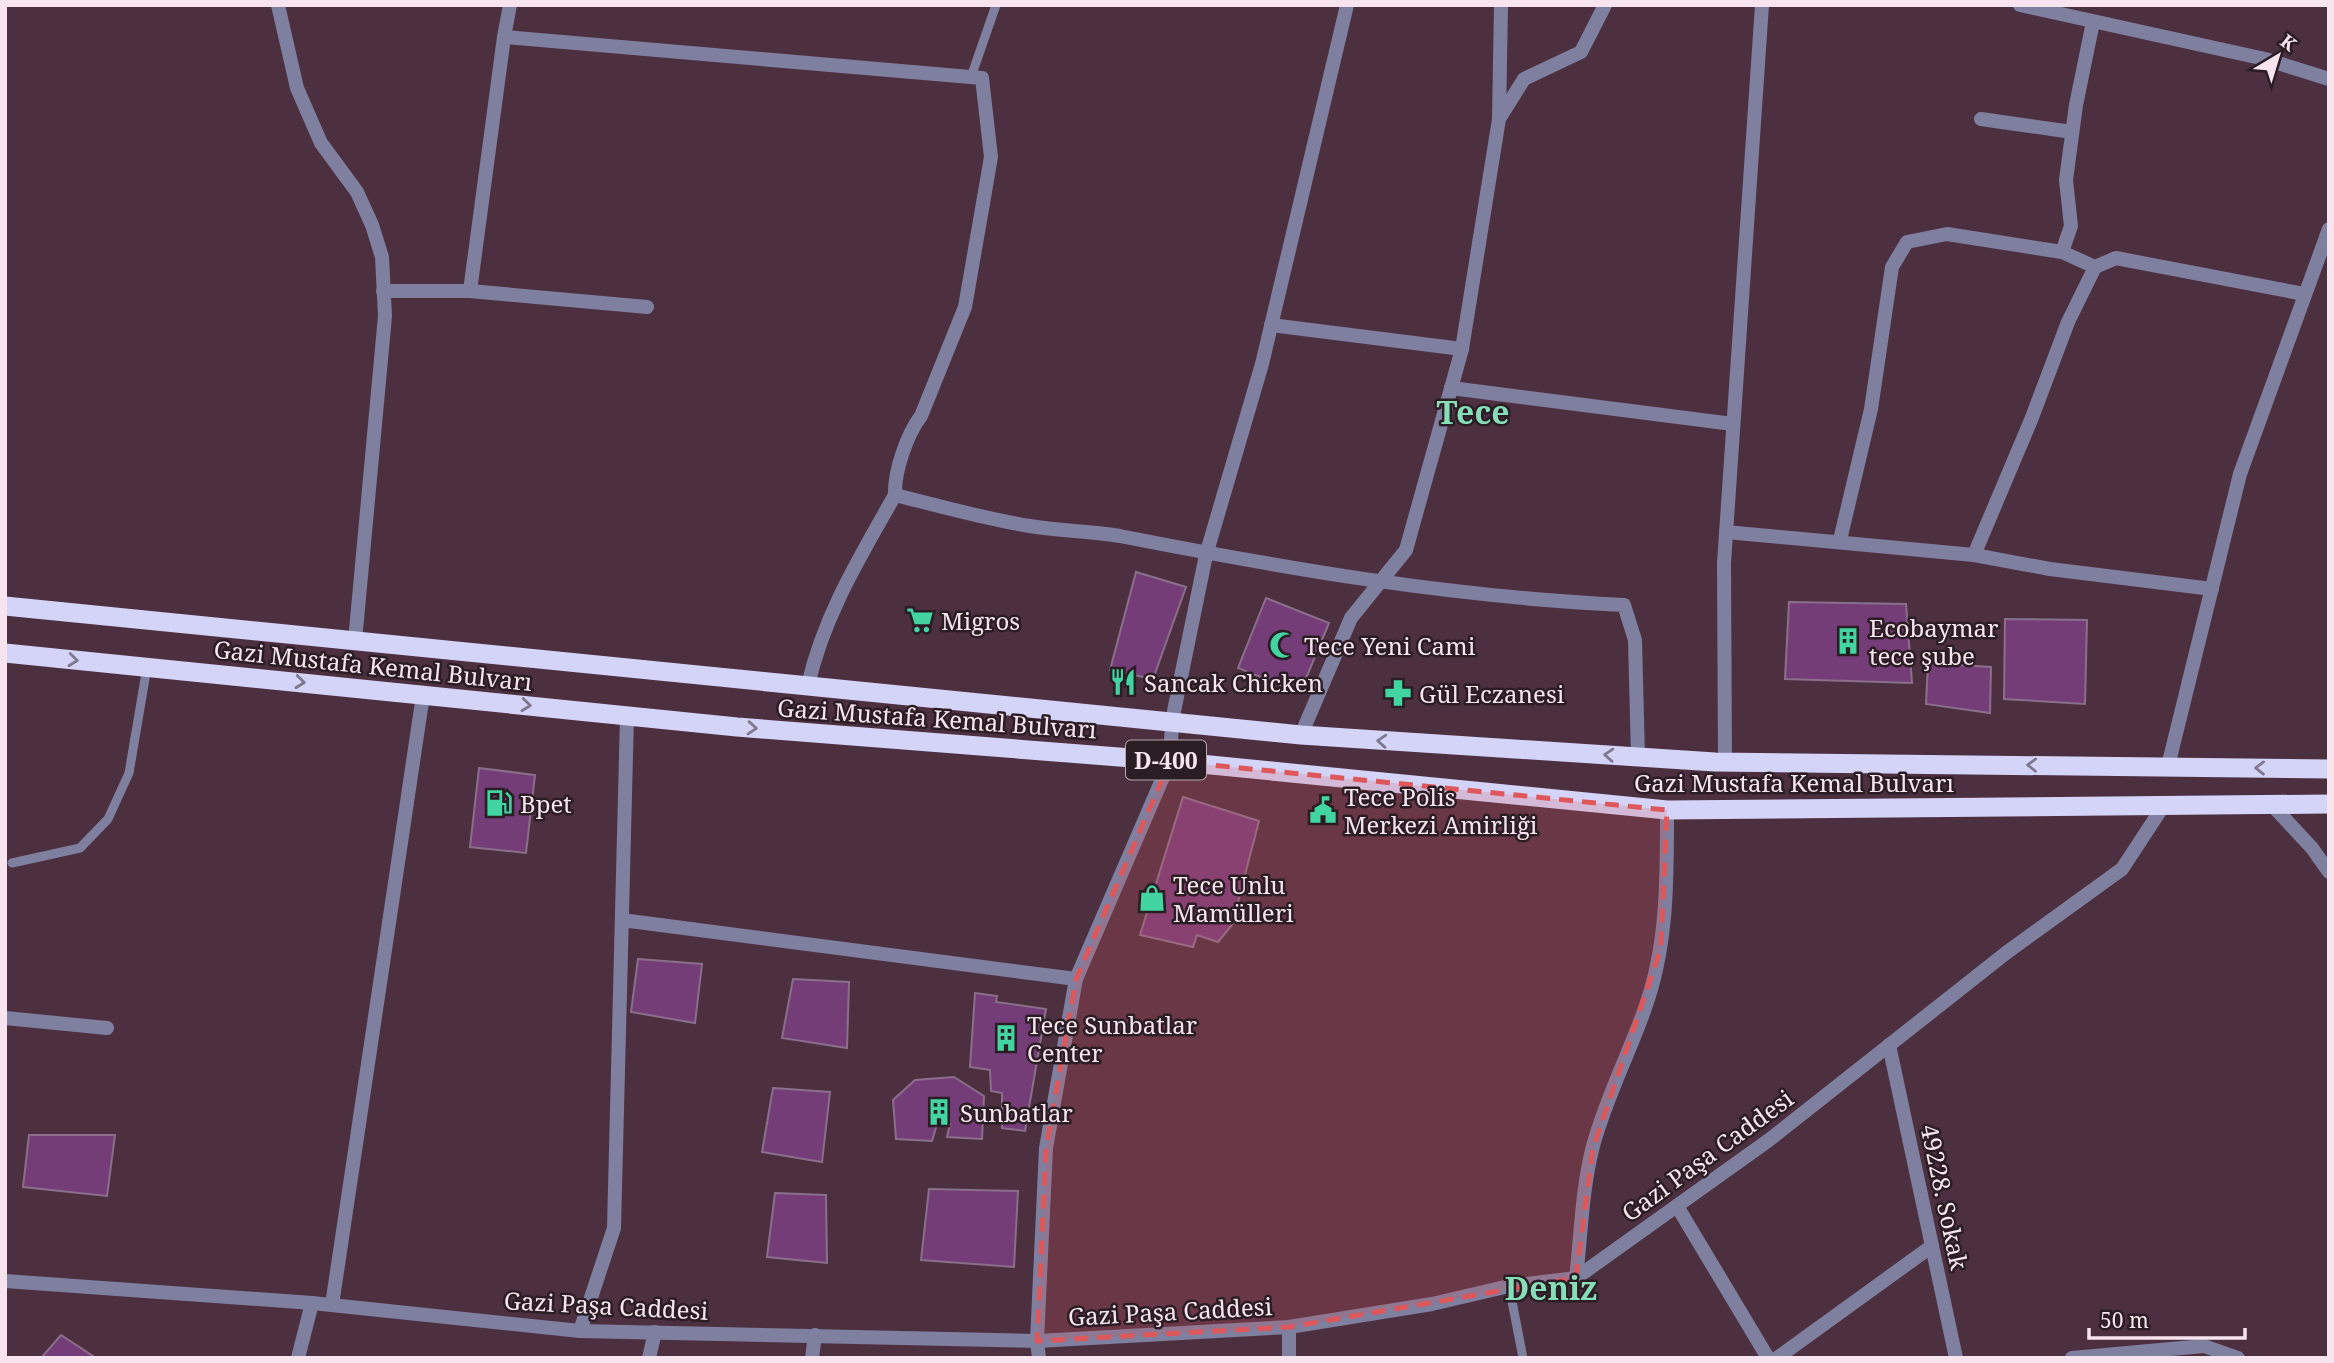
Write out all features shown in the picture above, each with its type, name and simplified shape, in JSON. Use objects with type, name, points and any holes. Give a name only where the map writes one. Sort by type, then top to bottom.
[{"type":"highway","name":"Gazi Mustafa Kemal Bulvarı","points":[[5,606],[1301,736],[1725,762],[2328,769]]},
{"type":"highway","name":"Gazi Mustafa Kemal Bulvarı","points":[[5,653],[627,716],[1170,761],[1667,810],[2329,804]]},
{"type":"street","points":[[278,5],[297,88],[321,143],[356,192],[372,225],[382,257],[385,316],[355,641]]},
{"type":"street","points":[[470,291],[510,5]]},
{"type":"street","points":[[1039,1358],[1037,1341],[1046,1148],[1076,979],[1170,761],[1172,721],[1206,555],[1272,325],[1347,5]]},
{"type":"street","points":[[1301,736],[1351,618],[1406,550],[1462,349],[1499,119],[1501,5]]},
{"type":"street","points":[[1499,119],[1524,79],[1581,52],[1605,5]]},
{"type":"street","points":[[1725,762],[1726,532],[1762,5]]},
{"type":"street","points":[[2020,5],[2265,59],[2329,79]]},
{"type":"street","points":[[2062,252],[2071,226],[2066,180],[2072,132],[2093,22]]},
{"type":"street","points":[[505,37],[982,78],[991,157],[964,307],[922,416],[914,425],[895,484],[895,495],[836,601],[816,651],[808,685]]},
{"type":"street","points":[[1980,119],[2072,132]]},
{"type":"street","points":[[2168,766],[2241,474],[2329,229]]},
{"type":"street","points":[[1840,540],[1871,409],[1892,267],[1907,242],[1947,234],[2062,252],[2095,267]]},
{"type":"street","points":[[1974,555],[2031,420],[2068,322],[2095,267],[2116,258],[2304,294]]},
{"type":"street","points":[[383,291],[470,291],[647,307]]},
{"type":"street","points":[[1272,325],[1462,349]]},
{"type":"street","points":[[1451,388],[1733,424]]},
{"type":"street","points":[[895,495],[1029,526],[1116,536],[1206,555],[1380,582],[1486,597],[1624,605],[1635,639],[1638,757]]},
{"type":"street","points":[[1726,532],[1840,540],[1974,555],[2050,569],[2212,589]]},
{"type":"street","points":[[332,1305],[423,695]]},
{"type":"street","points":[[580,1331],[614,1228],[627,716]]},
{"type":"street","name":"Gazi Paşa Caddesi","points":[[5,1281],[312,1303],[580,1331],[1037,1341],[1290,1327],[1432,1304],[1508,1286],[1576,1278],[1769,1140],[2006,953],[2122,869],[2164,805]]},
{"type":"street","points":[[2272,805],[2312,848],[2329,872]]},
{"type":"street","points":[[1576,1278],[1592,1149],[1609,1093],[1645,1010],[1661,948],[1667,887],[1667,810]]},
{"type":"street","points":[[622,920],[1076,979]]},
{"type":"street","points":[[5,1018],[107,1028]]},
{"type":"street","name":"49228. Sokak","points":[[1889,1045],[1956,1358]]},
{"type":"street","points":[[1677,1206],[1768,1358]]},
{"type":"street","points":[[1777,1358],[1932,1246]]},
{"type":"street","points":[[298,1358],[312,1303]]},
{"type":"street","points":[[1289,1358],[1290,1327]]},
{"type":"street","points":[[649,1358],[655,1332]]},
{"type":"street","points":[[812,1358],[816,1335]]},
{"type":"street","points":[[2072,1358],[2204,1346],[2238,1358]]},
{"type":"lane","points":[[971,77],[996,5]]},
{"type":"lane","points":[[12,863],[80,848],[108,819],[129,773],[147,667]]},
{"type":"lane","points":[[1508,1286],[1523,1358]]},
{"type":"highlighted area","points":[[1170,761],[1667,810],[1661,948],[1593,1149],[1576,1278],[1289,1327],[1037,1341],[1046,1148],[1076,979]]},
{"type":"building","points":[[1136,572],[1186,587],[1153,679],[1110,670]]},
{"type":"building","name":"Tece Yeni Cami","points":[[1266,598],[1329,623],[1300,693],[1238,668]]},
{"type":"building","name":"Ecobaymar tece şube","points":[[1789,602],[1906,604],[1912,683],[1785,679]]},
{"type":"building","points":[[2005,619],[2087,620],[2085,704],[2004,699]]},
{"type":"building","points":[[1928,663],[1991,667],[1990,713],[1926,704]]},
{"type":"building","points":[[479,768],[535,775],[526,853],[470,847]]},
{"type":"building","points":[[1183,797],[1259,821],[1232,925],[1218,942],[1197,935],[1193,947],[1140,935]]},
{"type":"building","points":[[638,959],[702,964],[695,1023],[631,1012]]},
{"type":"building","points":[[793,979],[849,982],[847,1048],[782,1038]]},
{"type":"building","name":"Tece Sunbatlar Center","points":[[975,993],[997,996],[996,1002],[1046,1009],[1025,1131],[1002,1128],[1002,1093],[991,1091],[990,1070],[970,1067]]},
{"type":"building","name":"Sunbatlar","points":[[954,1077],[984,1096],[982,1139],[947,1137],[950,1124],[937,1124],[932,1141],[896,1139],[893,1100],[915,1080]]},
{"type":"building","points":[[773,1088],[830,1092],[822,1162],[762,1152]]},
{"type":"building","points":[[29,1135],[115,1135],[107,1196],[23,1187]]},
{"type":"building","points":[[929,1189],[1018,1191],[1014,1267],[921,1260]]},
{"type":"building","points":[[775,1193],[826,1195],[827,1263],[767,1257]]},
{"type":"building","points":[[61,1335],[96,1358],[41,1358]]},
{"type":"place","name":"Migros","points":[[920,620]]},
{"type":"place","name":"Ecobaymar tece şube","points":[[1848,641]]},
{"type":"place","name":"Tece Yeni Cami","points":[[1283,645]]},
{"type":"place","name":"Sancak Chicken","points":[[1123,682]]},
{"type":"place","name":"Gül Eczanesi","points":[[1398,693]]},
{"type":"place","name":"Bpet","points":[[499,803]]},
{"type":"place","name":"Tece Polis Merkezi Amirliği","points":[[1323,810]]},
{"type":"place","name":"Tece Unlu Mamülleri","points":[[1152,898]]},
{"type":"place","name":"Tece Sunbatlar Center","points":[[1006,1038]]},
{"type":"place","name":"Sunbatlar","points":[[939,1112]]},
{"type":"district","name":"Tece","points":[[1473,411]]},
{"type":"district","name":"Deniz","points":[[1551,1287]]}]
